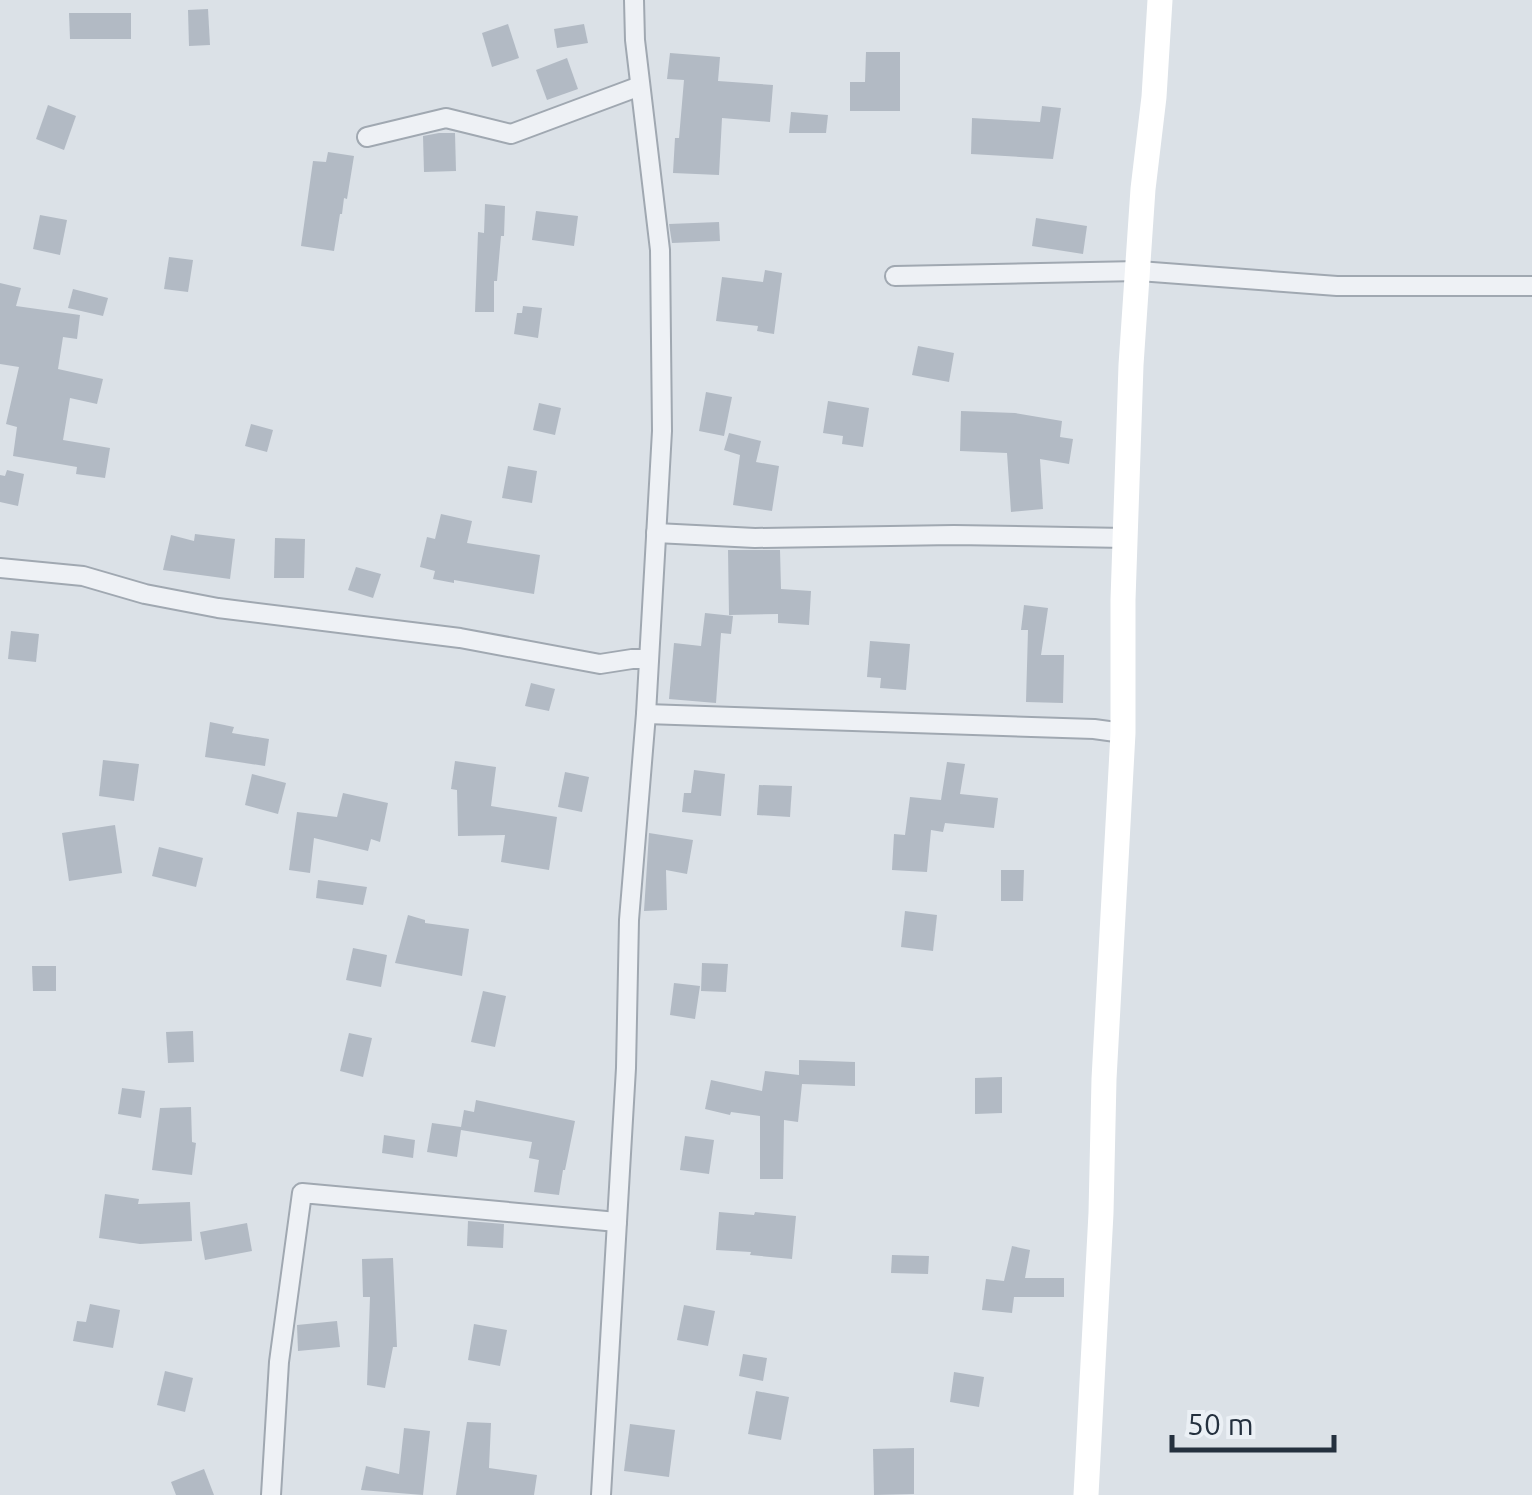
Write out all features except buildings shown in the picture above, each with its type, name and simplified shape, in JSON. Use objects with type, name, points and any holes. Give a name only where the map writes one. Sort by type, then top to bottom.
[{"type":"street","points":[[601,1495],[626,1068],[629,920],[646,714],[662,431],[660,250],[635,40],[634,0]]},
{"type":"street","points":[[1086,1495],[1123,732],[1131,366],[1160,0]]},
{"type":"street","points":[[367,138],[446,118],[512,134],[640,86]]},
{"type":"street","points":[[895,276],[1138,271],[1337,286],[1532,286]]},
{"type":"street","points":[[656,533],[755,538],[1126,538]]},
{"type":"street","points":[[0,568],[83,576],[129,590],[218,608],[460,638],[600,664],[649,659]]},
{"type":"street","points":[[646,714],[1123,732]]},
{"type":"street","points":[[271,1495],[279,1362],[302,1193],[618,1222]]}]
